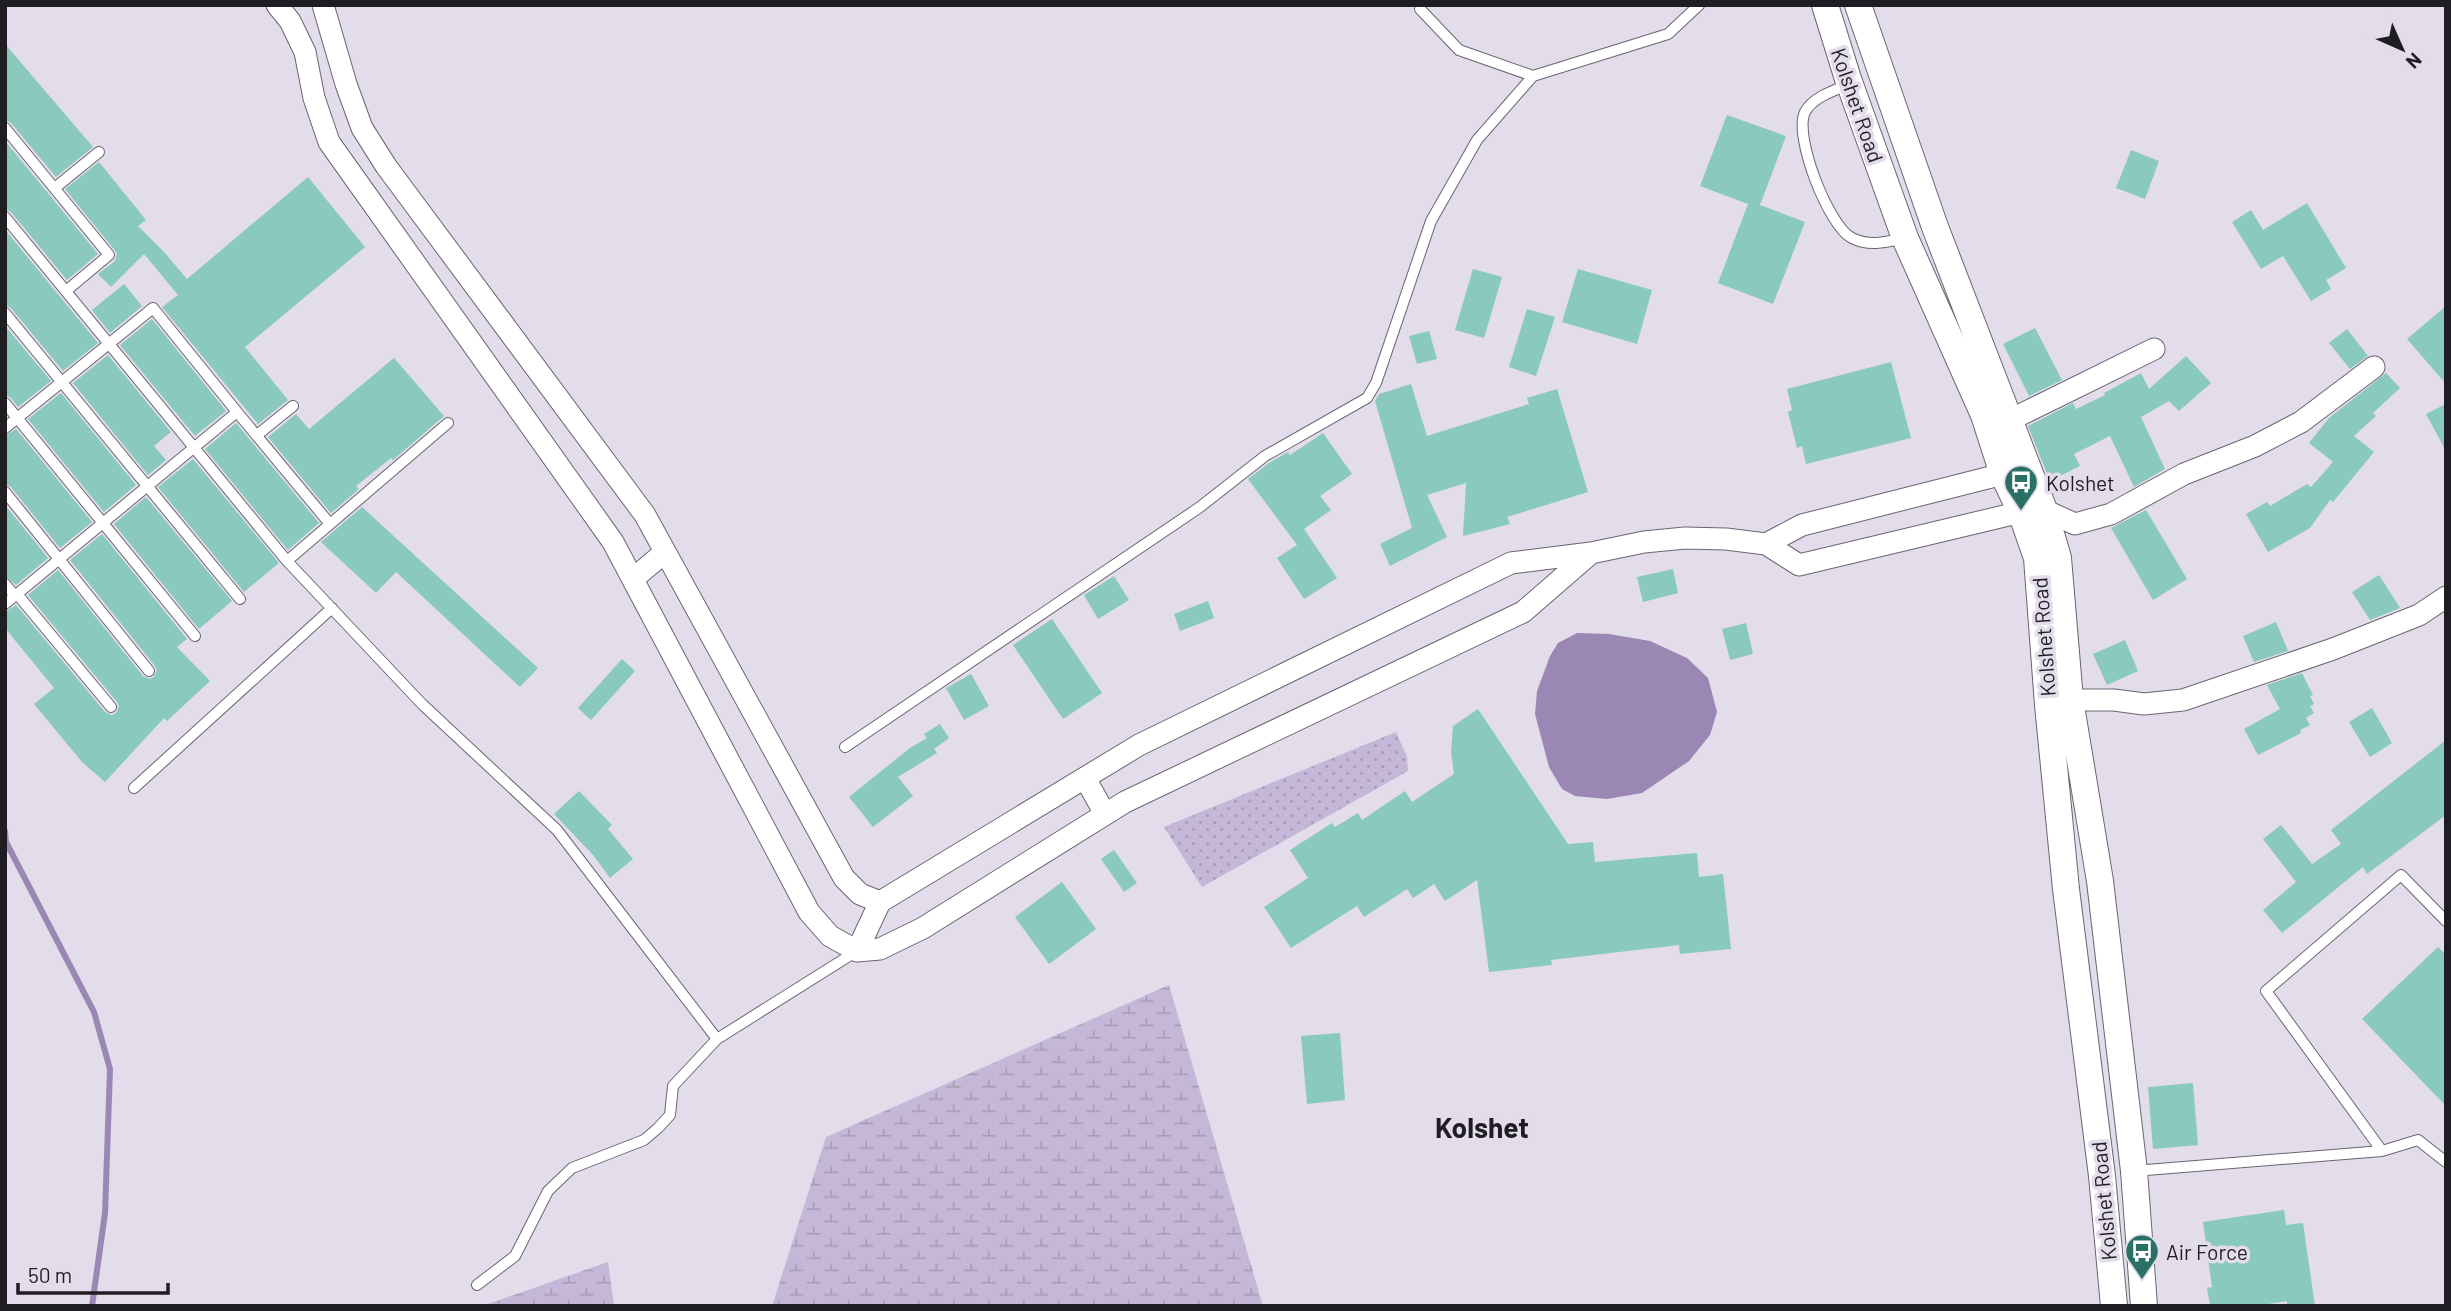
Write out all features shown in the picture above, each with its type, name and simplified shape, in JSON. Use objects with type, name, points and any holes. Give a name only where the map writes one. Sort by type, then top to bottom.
[{"type":"street","points":[[277,5],[290,21],[305,52],[314,98],[329,142],[614,542],[809,912],[830,936],[857,951],[880,949],[923,928],[1125,802],[1523,612],[1591,553]]},
{"type":"street","points":[[323,5],[362,128],[386,166],[645,515],[844,878],[860,894],[880,902]]},
{"type":"street","name":"Kolshet Road","points":[[1825,5],[1905,238],[1984,415],[2003,474],[2033,511]]},
{"type":"street","name":"Kolshet Road","points":[[1858,5],[1935,227],[2010,418],[2033,511],[2037,558],[2059,703],[2101,881],[2134,1171],[2144,1306]]},
{"type":"street","points":[[357,180],[386,166]]},
{"type":"street","points":[[1905,238],[1935,227]]},
{"type":"street","points":[[2010,418],[2154,349]]},
{"type":"street","points":[[857,951],[880,902],[1139,745],[1511,563],[1685,538],[1766,544],[1799,565],[2033,511],[2075,524],[2112,514],[2184,474],[2255,446],[2301,422],[2374,367]]},
{"type":"street","points":[[1766,544],[1802,525],[2003,474]]},
{"type":"street","points":[[633,579],[665,552]]},
{"type":"street","points":[[2059,703],[2114,700],[2144,704],[2183,700],[2333,649],[2419,615],[2446,597]]},
{"type":"street","name":"Kolshet Road","points":[[2059,703],[2066,889],[2102,1176],[2114,1306]]},
{"type":"street","points":[[1084,778],[1105,814]]},
{"type":"street","points":[[2102,1176],[2134,1171]]},
{"type":"lane","points":[[845,747],[1199,507],[1265,456],[1367,398],[1376,383],[1431,221],[1477,140],[1533,76],[1668,34],[1699,5]]},
{"type":"lane","points":[[1420,9],[1460,50],[1533,76]]},
{"type":"lane","points":[[1850,84],[1809,105],[1803,115],[1805,144],[1816,184],[1839,226],[1851,238],[1876,244],[1905,238]]},
{"type":"lane","points":[[5,128],[109,255],[66,291]]},
{"type":"lane","points":[[56,187],[99,152]]},
{"type":"lane","points":[[5,217],[287,561],[422,704],[557,830],[717,1039]]},
{"type":"lane","points":[[5,428],[153,308],[330,524]]},
{"type":"lane","points":[[5,313],[240,599]]},
{"type":"lane","points":[[5,403],[195,636]]},
{"type":"lane","points":[[257,435],[293,406]]},
{"type":"lane","points":[[5,604],[237,412]]},
{"type":"lane","points":[[287,561],[448,423]]},
{"type":"lane","points":[[5,492],[149,671]]},
{"type":"lane","points":[[5,584],[111,707]]},
{"type":"lane","points":[[134,788],[332,608]]},
{"type":"lane","points":[[2382,1151],[2266,990],[2401,875],[2446,921]]},
{"type":"lane","points":[[477,1285],[515,1256],[548,1191],[572,1168],[644,1140],[658,1128],[670,1115],[673,1086],[717,1039],[857,951]]},
{"type":"lane","points":[[2134,1171],[2382,1151],[2418,1140],[2446,1162]]},
{"type":"green space","points":[[1396,732],[1407,757],[1408,771],[1202,887],[1164,827]]},
{"type":"green space","points":[[1169,985],[1263,1306],[772,1306],[826,1137]]},
{"type":"green space","points":[[608,1262],[614,1306],[482,1306]]},
{"type":"shaded area","points":[[1577,633],[1609,634],[1650,641],[1687,658],[1708,678],[1717,712],[1710,735],[1689,761],[1642,793],[1607,799],[1575,796],[1562,789],[1549,767],[1535,714],[1537,691],[1550,656],[1558,643]]},
{"type":"building","points":[[5,44],[93,147],[56,177],[11,123],[5,120]]},
{"type":"building","points":[[1727,115],[1786,136],[1760,205],[1805,222],[1773,304],[1718,283],[1748,204],[1700,186]]},
{"type":"building","points":[[5,141],[98,254],[67,280],[11,212],[5,209]]},
{"type":"building","points":[[2131,150],[2159,161],[2145,199],[2116,188]]},
{"type":"building","points":[[99,162],[146,220],[138,226],[187,279],[308,177],[365,247],[245,347],[288,400],[258,424],[162,307],[178,295],[144,254],[111,287],[98,274],[115,261],[117,253],[65,189]]},
{"type":"building","points":[[2307,203],[2346,268],[2326,280],[2331,289],[2311,301],[2283,256],[2261,269],[2232,222],[2251,210],[2263,230]]},
{"type":"building","points":[[7,232],[98,343],[63,371],[11,308],[5,305]]},
{"type":"building","points":[[1473,269],[1502,277],[1484,338],[1455,330]]},
{"type":"building","points":[[1578,269],[1652,290],[1637,344],[1562,322]]},
{"type":"building","points":[[124,284],[142,306],[110,333],[92,310]]},
{"type":"building","points":[[2446,306],[2446,384],[2407,339]]},
{"type":"building","points":[[1527,309],[1555,317],[1536,376],[1509,367]]},
{"type":"building","points":[[152,319],[226,411],[195,436],[120,345]]},
{"type":"building","points":[[5,326],[51,381],[18,407],[5,395]]},
{"type":"building","points":[[2035,328],[2062,380],[2029,396],[2003,344]]},
{"type":"building","points":[[2347,329],[2368,356],[2350,369],[2329,343]]},
{"type":"building","points":[[1429,331],[1437,359],[1417,364],[1409,336]]},
{"type":"building","points":[[108,355],[171,432],[154,446],[166,460],[148,475],[73,383]]},
{"type":"building","points":[[2186,356],[2211,383],[2179,411],[2169,401],[2141,417],[2165,469],[2134,487],[2110,436],[2074,454],[2080,466],[2050,481],[2028,426],[2073,403],[2076,409],[2141,373],[2149,389]]},
{"type":"building","points":[[394,358],[444,416],[393,460],[391,458],[356,486],[359,489],[331,513],[268,437],[296,414],[309,429]]},
{"type":"building","points":[[1891,362],[1911,438],[1806,464],[1802,446],[1797,448],[1788,412],[1792,410],[1787,389]]},
{"type":"building","points":[[2386,373],[2400,388],[2373,413],[2376,416],[2354,436],[2374,452],[2333,502],[2330,500],[2310,528],[2268,552],[2246,514],[2267,502],[2270,506],[2307,484],[2311,487],[2333,462],[2309,443],[2329,418]]},
{"type":"building","points":[[1411,384],[1427,436],[1529,404],[1527,398],[1557,389],[1588,492],[1507,517],[1510,524],[1463,536],[1466,483],[1427,495],[1447,537],[1390,566],[1380,544],[1412,528],[1375,401],[1379,394]]},
{"type":"building","points":[[61,393],[136,485],[104,512],[28,419]]},
{"type":"building","points":[[2446,404],[2446,451],[2426,414]]},
{"type":"building","points":[[236,423],[319,523],[288,550],[205,449]]},
{"type":"building","points":[[16,429],[92,522],[60,548],[11,487],[5,484],[5,436]]},
{"type":"building","points":[[1323,433],[1352,474],[1320,496],[1331,510],[1304,529],[1337,578],[1304,599],[1277,558],[1297,545],[1248,479],[1269,463],[1288,452],[1290,455]]},
{"type":"building","points":[[193,459],[279,563],[244,592],[158,487]]},
{"type":"building","points":[[146,497],[232,601],[199,629],[114,524]]},
{"type":"building","points":[[5,505],[48,558],[16,585],[5,576]]},
{"type":"building","points":[[362,507],[538,668],[520,687],[396,572],[376,593],[321,542]]},
{"type":"building","points":[[2146,510],[2187,579],[2153,600],[2111,528]]},
{"type":"building","points":[[102,534],[187,639],[177,647],[210,681],[167,721],[164,718],[105,782],[82,762],[34,704],[54,688],[5,628],[5,612],[16,605],[105,712],[112,715],[116,713],[119,706],[117,702],[28,595],[58,570],[143,676],[150,679],[154,677],[157,670],[155,666],[70,560]]},
{"type":"building","points":[[1673,569],[1678,593],[1643,602],[1637,577]]},
{"type":"building","points":[[2379,575],[2400,608],[2370,620],[2352,592]]},
{"type":"building","points":[[1114,576],[1129,600],[1098,619],[1084,595]]},
{"type":"building","points":[[1208,601],[1214,618],[1180,631],[1174,614]]},
{"type":"building","points":[[1052,619],[1102,693],[1063,719],[1013,645]]},
{"type":"building","points":[[2276,622],[2288,651],[2254,662],[2243,636]]},
{"type":"building","points":[[1746,623],[1753,654],[1730,660],[1722,629]]},
{"type":"building","points":[[2125,640],[2138,671],[2107,685],[2093,654]]},
{"type":"building","points":[[622,659],[635,671],[591,720],[578,708]]},
{"type":"building","points":[[2302,673],[2313,695],[2310,696],[2314,704],[2310,706],[2314,713],[2306,718],[2310,725],[2300,730],[2301,733],[2258,755],[2244,729],[2280,709],[2267,685]]},
{"type":"building","points":[[971,674],[989,706],[964,720],[946,688]]},
{"type":"building","points":[[2372,708],[2392,743],[2370,757],[2349,722]]},
{"type":"building","points":[[1478,709],[1568,844],[1593,842],[1595,862],[1697,853],[1699,877],[1723,874],[1731,949],[1680,954],[1679,945],[1551,960],[1552,965],[1489,972],[1477,880],[1445,901],[1434,884],[1413,898],[1407,889],[1364,917],[1357,906],[1291,948],[1264,907],[1308,878],[1290,850],[1332,823],[1335,827],[1358,813],[1362,820],[1405,791],[1412,802],[1454,774],[1451,752],[1453,726]]},
{"type":"building","points":[[940,724],[949,738],[934,749],[924,734]]},
{"type":"building","points":[[927,738],[937,753],[898,777],[913,796],[873,827],[849,797],[910,748]]},
{"type":"building","points":[[2446,740],[2446,815],[2367,874],[2363,867],[2282,933],[2263,910],[2296,882],[2263,839],[2281,825],[2312,864],[2341,844],[2331,830]]},
{"type":"building","points":[[579,791],[612,825],[608,829],[633,859],[610,878],[594,856],[554,814]]},
{"type":"building","points":[[1114,850],[1137,883],[1124,892],[1101,859]]},
{"type":"building","points":[[1062,882],[1096,929],[1049,964],[1015,917]]},
{"type":"building","points":[[2438,947],[2446,955],[2446,1106],[2362,1019]]},
{"type":"building","points":[[1340,1033],[1345,1100],[1307,1104],[1301,1036]]},
{"type":"building","points":[[2193,1083],[2198,1145],[2153,1149],[2148,1087]]},
{"type":"building","points":[[2284,1210],[2286,1225],[2303,1223],[2315,1306],[2287,1306],[2287,1301],[2256,1306],[2210,1304],[2207,1288],[2212,1287],[2203,1222]]},
{"type":"waterway","points":[[5,831],[6,842],[94,1012],[110,1069],[105,1213],[92,1306]]},
{"type":"place","name":"Kolshet","points":[[2021,512]]},
{"type":"place","name":"Air Force","points":[[2142,1281]]},
{"type":"district","name":"Kolshet","points":[[1482,1127]]}]
